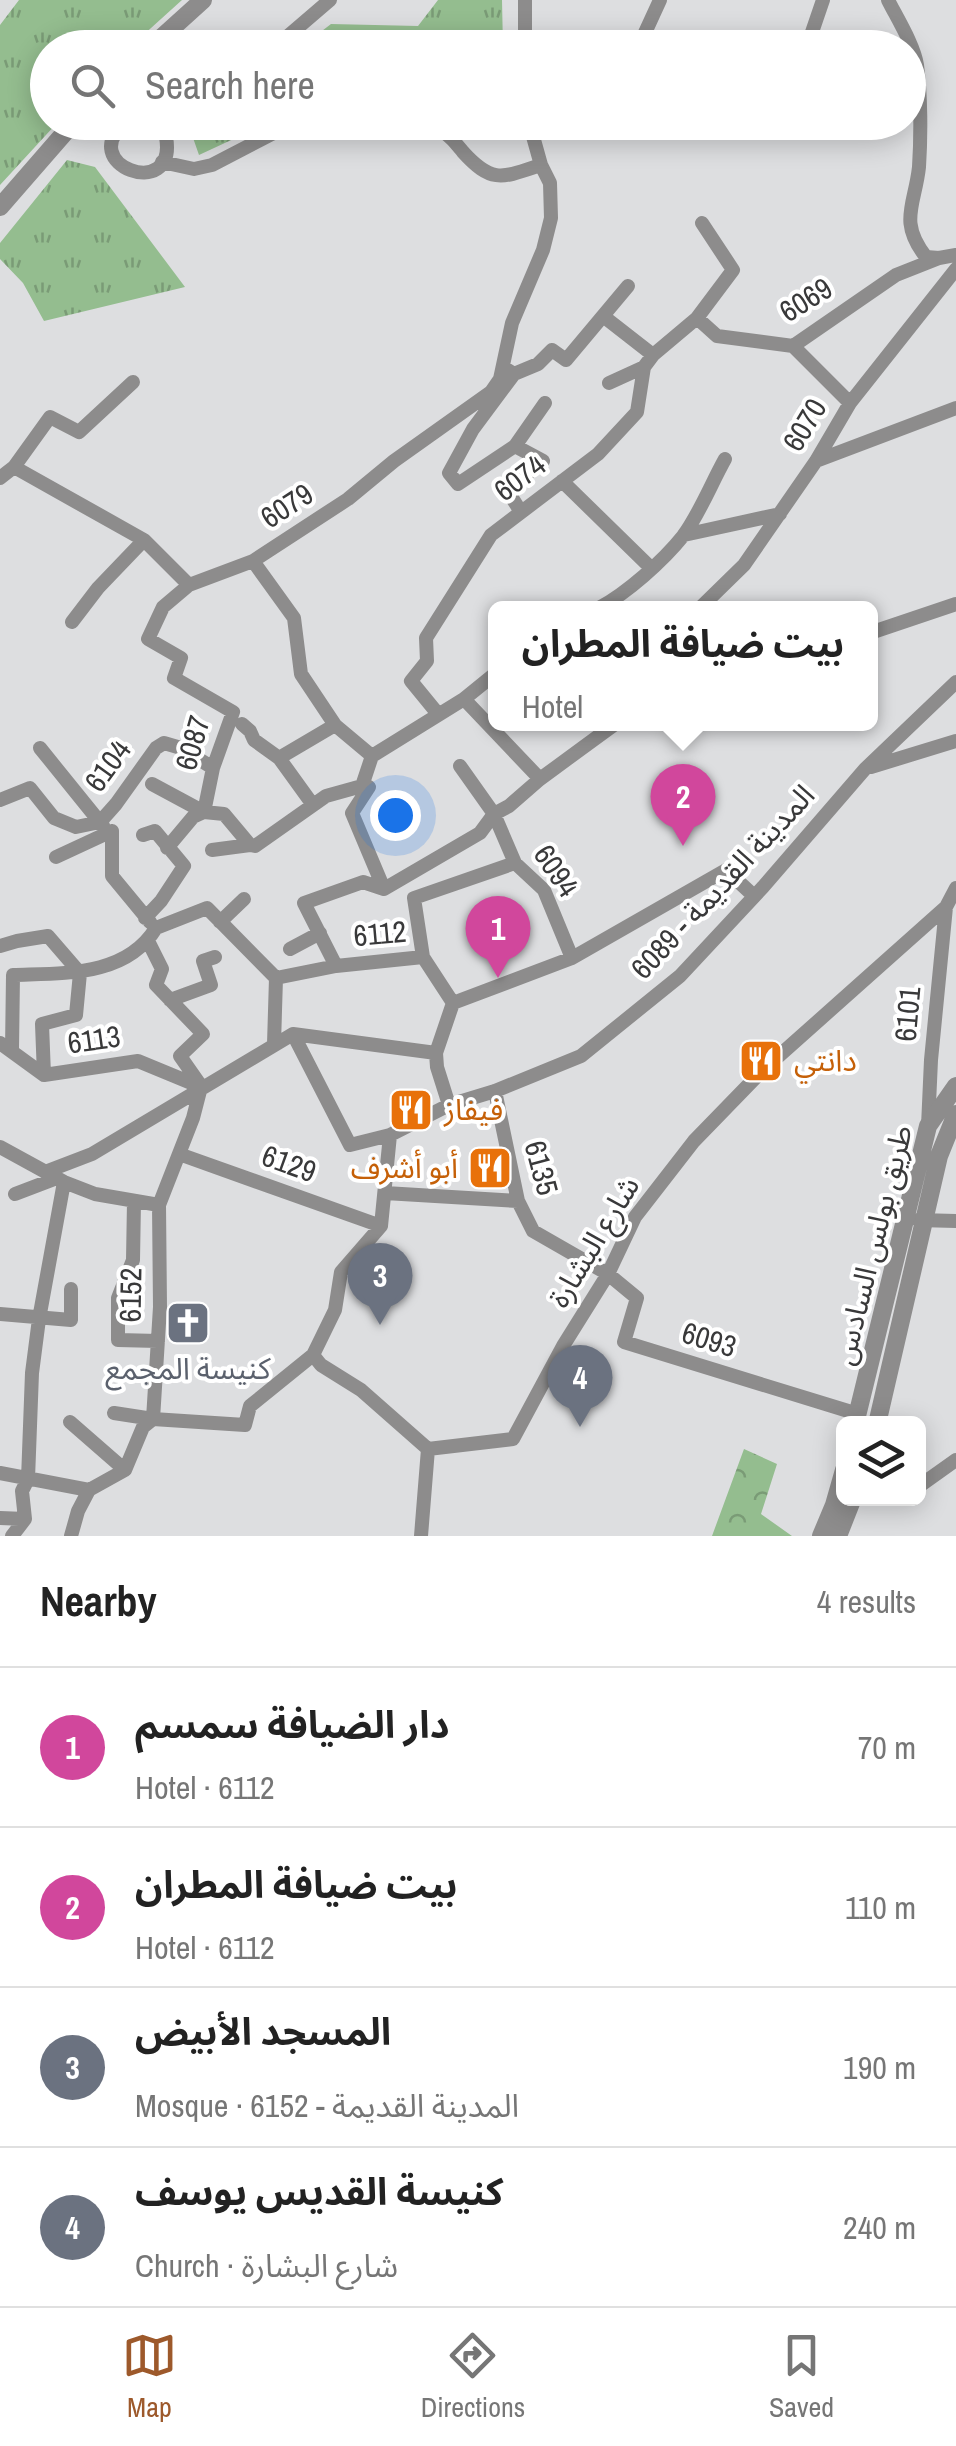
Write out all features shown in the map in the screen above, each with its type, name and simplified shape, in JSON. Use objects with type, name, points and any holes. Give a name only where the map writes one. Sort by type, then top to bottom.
[{"type":"street","points":[[170,30],[203,0]]},
{"type":"street","points":[[295,30],[330,0]]},
{"type":"street","points":[[524,30],[525,0]]},
{"type":"street","points":[[646,30],[660,0]]},
{"type":"street","points":[[813,30],[823,0]]},
{"type":"street","points":[[888,0],[902,30]]},
{"type":"street","points":[[0,207],[58,140]]},
{"type":"street","points":[[113,140],[112,150],[121,167],[129,172],[147,173],[162,162],[167,150],[165,140]]},
{"type":"street","points":[[162,162],[194,169],[212,165],[259,140]]},
{"type":"street","points":[[452,140],[486,174],[512,174],[541,165]]},
{"type":"street","points":[[534,140],[550,183],[552,218],[512,323],[509,371],[450,473],[458,484],[515,446],[545,403]]},
{"type":"street","points":[[918,140],[919,170],[910,218],[915,242],[926,257],[939,258]]},
{"type":"street","points":[[609,383],[648,361],[697,318],[733,270],[702,223]]},
{"type":"street","name":"6069","points":[[697,318],[717,336],[793,346],[896,274],[956,255]]},
{"type":"street","name":"6070","points":[[707,601],[744,565],[816,461],[850,403],[956,269]]},
{"type":"street","points":[[509,371],[538,364],[552,350],[566,360],[628,286]]},
{"type":"street","points":[[603,316],[648,361]]},
{"type":"street","points":[[793,346],[850,403]]},
{"type":"street","name":"6074","points":[[438,714],[411,681],[427,662],[426,638],[491,534],[598,454],[637,412],[648,361]]},
{"type":"street","name":"6079","points":[[372,756],[335,725],[302,674],[294,618],[253,560],[348,499],[491,392],[509,371]]},
{"type":"street","points":[[0,478],[14,467],[50,417],[79,432],[134,382]]},
{"type":"street","points":[[816,461],[956,408]]},
{"type":"street","points":[[515,446],[542,461],[506,490],[521,512]]},
{"type":"street","points":[[614,601],[684,534],[725,458]]},
{"type":"street","points":[[14,467],[144,540],[189,585]]},
{"type":"street","points":[[562,482],[651,568]]},
{"type":"street","points":[[684,534],[780,514]]},
{"type":"street","points":[[72,622],[144,540]]},
{"type":"street","name":"6087","points":[[204,812],[213,768],[233,712],[174,678],[180,658],[148,639],[163,606],[189,585],[253,560]]},
{"type":"street","points":[[878,630],[956,604]]},
{"type":"street","points":[[362,786],[372,756],[464,699],[488,680]]},
{"type":"street","name":"المدينة القديمة - 6089","points":[[390,1135],[450,1106],[581,1056],[680,976],[865,769],[956,682]]},
{"type":"street","points":[[464,699],[488,724]]},
{"type":"street","points":[[242,724],[254,740],[279,758],[313,805]]},
{"type":"street","points":[[279,758],[335,725]]},
{"type":"street","points":[[494,731],[540,779]]},
{"type":"street","points":[[384,890],[480,832],[494,814],[605,731]]},
{"type":"street","points":[[865,769],[956,741]]},
{"type":"street","name":"6104","points":[[0,800],[30,788],[54,818],[76,827],[106,826],[116,804],[164,742],[213,768]]},
{"type":"street","points":[[40,748],[106,826],[112,876],[149,929],[162,968],[156,985],[203,1034],[180,1056],[201,1087]]},
{"type":"street","name":"6094","points":[[460,766],[494,814],[515,863],[544,890],[572,958]]},
{"type":"street","name":"6087","points":[[152,784],[204,812],[224,814],[250,845]]},
{"type":"street","points":[[212,850],[255,846],[326,796],[362,786],[369,788],[352,813],[384,890]]},
{"type":"street","name":"6087","points":[[167,848],[193,817],[204,812]]},
{"type":"street","points":[[56,857],[106,826]]},
{"type":"street","points":[[6,1046],[12,975],[80,973],[128,957],[149,929],[161,900],[184,866],[155,831],[143,836]]},
{"type":"street","points":[[423,957],[414,898],[515,863]]},
{"type":"street","points":[[450,1106],[436,1053],[452,1003],[572,958],[726,870],[754,896]]},
{"type":"street","points":[[336,966],[304,902],[363,882],[384,890]]},
{"type":"street","name":"شارع البشارة","points":[[428,1448],[513,1438],[608,1274],[635,1217],[694,1141],[762,1071],[946,907],[956,888]]},
{"type":"street","points":[[220,922],[244,899]]},
{"type":"street","points":[[161,900],[183,916]]},
{"type":"street","name":"6101","points":[[928,1126],[946,907]]},
{"type":"street","points":[[149,929],[207,908],[276,978],[274,1044]]},
{"type":"street","points":[[290,949],[320,933]]},
{"type":"street","points":[[0,946],[48,936],[80,973],[76,1015],[42,1024],[44,1074]]},
{"type":"street","points":[[170,1000],[210,985],[202,962],[215,957]]},
{"type":"street","name":"6112","points":[[276,978],[336,966],[423,957],[452,1003]]},
{"type":"street","points":[[15,1194],[55,1177],[293,1034],[436,1053]]},
{"type":"street","points":[[114,1413],[245,1425],[250,1406],[312,1355],[335,1310],[341,1272],[381,1226],[390,1135],[350,1145],[293,1034]]},
{"type":"street","name":"6113","points":[[6,1046],[44,1074],[138,1061],[201,1087]]},
{"type":"street","name":"طريق بولس السادس","points":[[879,1416],[916,1220],[928,1126],[956,1086]]},
{"type":"street","name":"6152","points":[[153,1419],[160,1307],[159,1205],[201,1087]]},
{"type":"street","name":"6135","points":[[495,1091],[518,1201],[533,1230],[608,1274]]},
{"type":"street","name":"طريق بولس السادس","points":[[858,1416],[916,1220],[956,1114]]},
{"type":"street","points":[[0,1147],[94,1194],[159,1205]]},
{"type":"street","name":"6129","points":[[179,1154],[381,1226]]},
{"type":"street","points":[[12,1536],[25,1519],[22,1491],[28,1479],[32,1373],[55,1177]]},
{"type":"street","points":[[385,1193],[518,1201]]},
{"type":"street","points":[[134,1201],[133,1260],[118,1298],[118,1340],[158,1341]]},
{"type":"street","points":[[916,1220],[956,1222]]},
{"type":"street","name":"6093","points":[[608,1274],[637,1298],[624,1342],[848,1416]]},
{"type":"street","points":[[0,1314],[71,1320],[71,1289]]},
{"type":"street","points":[[312,1355],[361,1390],[428,1448],[421,1536]]},
{"type":"street","points":[[71,1536],[89,1490],[124,1470],[144,1427],[153,1419]]},
{"type":"street","points":[[70,1422],[124,1470]]},
{"type":"street","points":[[926,1481],[956,1460]]},
{"type":"street","points":[[0,1473],[89,1490]]},
{"type":"street","points":[[821,1536],[841,1506]]},
{"type":"street","points":[[838,1536],[844,1506]]},
{"type":"street","points":[[0,1518],[25,1519]]},
{"type":"green space","points":[[19,0],[182,0],[149,30],[30,30],[30,140],[41,140],[0,185],[0,25]]},
{"type":"green space","points":[[438,0],[502,0],[503,30],[323,30],[331,24],[418,26]]},
{"type":"green space","points":[[194,140],[231,140],[199,155]]},
{"type":"green space","points":[[67,160],[95,167],[185,287],[44,321],[23,283],[0,259],[0,243]]},
{"type":"green space","points":[[744,1449],[777,1464],[761,1514],[792,1536],[712,1536]]},
{"type":"place","name":"بيت ضيافة المطران","points":[[683,846]]},
{"type":"place","name":"دار الضيافة سمسم","points":[[498,978]]},
{"type":"place","name":"دانتي","points":[[761,1061]]},
{"type":"place","name":"فيفاز","points":[[411,1110]]},
{"type":"place","name":"أبو أشرف","points":[[490,1168]]},
{"type":"place","name":"كنيسة المجمع","points":[[188,1323]]},
{"type":"place","name":"المسجد الأبيض","points":[[380,1325]]},
{"type":"place","name":"كنيسة القديس يوسف","points":[[580,1427]]}]
